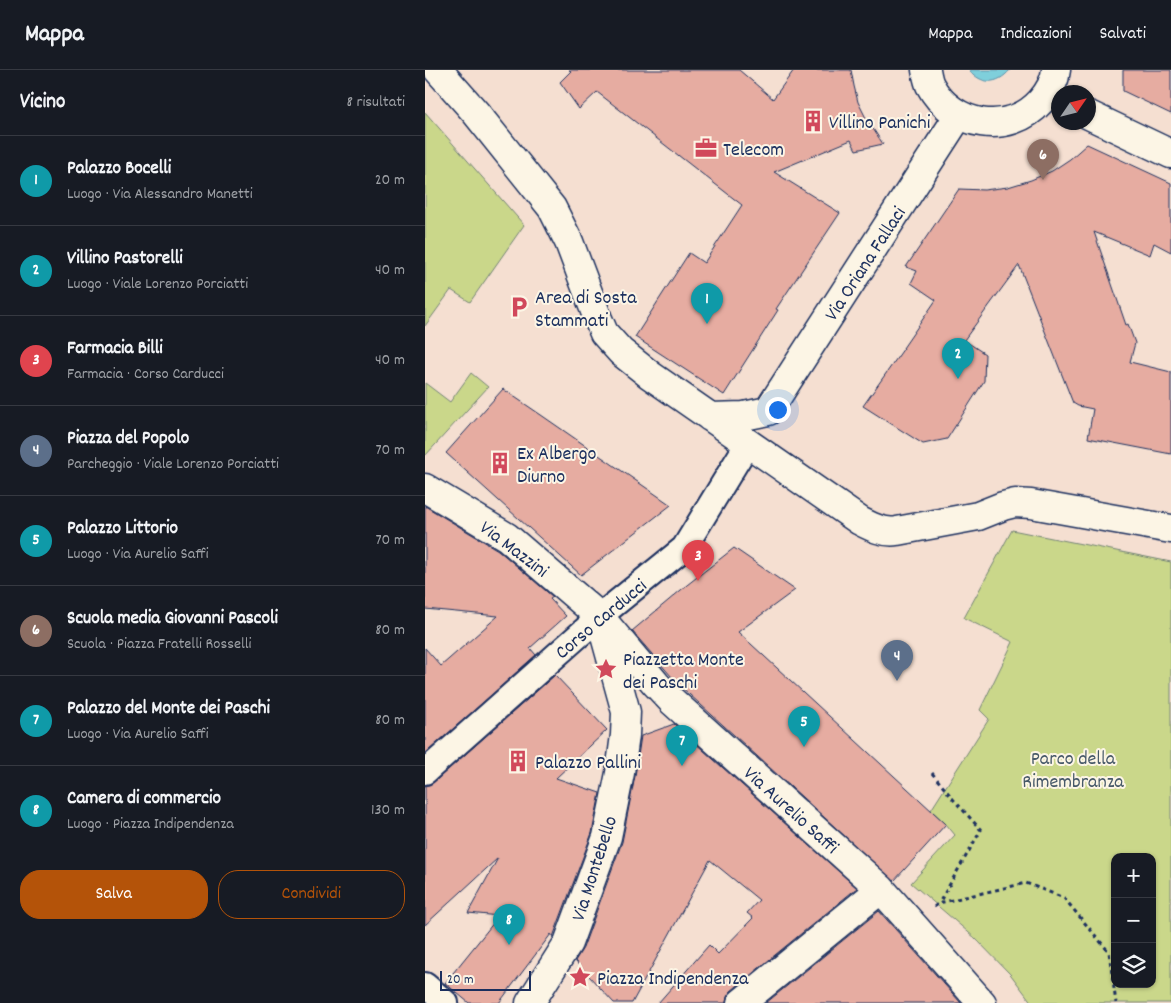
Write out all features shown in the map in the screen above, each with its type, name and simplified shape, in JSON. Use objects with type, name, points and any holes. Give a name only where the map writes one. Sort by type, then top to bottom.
[{"type":"street","points":[[438,70],[476,113],[552,208],[569,242],[598,320],[604,332],[621,352],[650,375],[860,522],[890,532],[977,516],[1015,503],[1031,504],[1171,529]]},
{"type":"street","points":[[926,70],[929,84],[942,102],[959,115],[974,121],[990,123],[1007,122],[1022,116],[1051,99]]},
{"type":"street","points":[[1054,85],[1056,70]]},
{"type":"street","name":"Via Oriana Fallaci","points":[[768,411],[959,115]]},
{"type":"street","points":[[1096,117],[1171,154]]},
{"type":"street","points":[[710,417],[744,416],[768,411],[770,437],[778,465]]},
{"type":"street","name":"Corso Carducci","points":[[425,772],[599,616],[684,548],[748,443]]},
{"type":"street","name":"Via Mazzini","points":[[425,488],[507,537],[599,616]]},
{"type":"street","name":"Via Aurelio Saffi","points":[[599,616],[672,701],[881,889],[982,1003]]},
{"type":"street","name":"Via Montebello","points":[[530,1003],[567,943],[607,837],[621,773],[626,712],[599,616]]},
{"type":"street","points":[[741,1003],[881,889]]},
{"type":"street","points":[[425,985],[446,1003]]},
{"type":"path","points":[[913,926],[939,903],[981,830],[931,773]]},
{"type":"path","points":[[939,903],[1026,883],[1064,898],[1109,952],[1115,1003]]},
{"type":"green space","points":[[425,112],[524,225],[470,302],[451,290],[425,326]]},
{"type":"green space","points":[[471,373],[488,387],[425,456],[425,383],[450,402]]},
{"type":"green space","name":"Parco della Rimembranza","points":[[1012,530],[1171,562],[1171,1003],[1032,1003],[1011,975],[975,938],[911,883],[955,835],[931,810],[989,719],[980,710],[1013,642],[964,618]]},
{"type":"water","points":[[969,70],[1010,70],[995,81],[984,81]]},
{"type":"building","points":[[569,70],[739,70],[773,99],[794,70],[851,70],[858,102],[883,144],[856,150],[851,140],[774,172],[840,213],[776,309],[778,310],[724,395],[635,337],[689,253],[704,263],[742,205],[597,92],[579,109],[560,82],[571,71]]},
{"type":"building","points":[[1123,70],[1171,70],[1171,114],[1123,91]]},
{"type":"building","points":[[1087,144],[1171,183],[1171,252],[1154,243],[1150,255],[1094,232],[1126,325],[1128,324],[1135,343],[1130,362],[1171,372],[1171,454],[1088,438],[1093,409],[1073,403],[1019,265],[964,340],[985,354],[984,381],[947,439],[923,444],[863,406],[936,300],[911,283],[917,271],[906,267],[959,189],[984,190],[1008,187],[1031,180],[1052,171]]},
{"type":"building","points":[[503,389],[671,505],[581,575],[446,453]]},
{"type":"building","points":[[425,506],[498,550],[553,597],[550,599],[566,616],[530,648],[536,655],[425,754],[425,648],[441,666],[498,616],[425,609]]},
{"type":"building","points":[[734,548],[795,590],[738,632],[946,824],[894,881],[678,684],[632,631]]},
{"type":"building","points":[[555,675],[607,730],[556,778],[600,793],[592,833],[553,937],[551,934],[499,1003],[469,1003],[445,983],[499,916],[468,913],[498,858],[425,925],[425,785],[434,782]]},
{"type":"building","points":[[674,724],[857,888],[731,991],[726,1003],[658,1003],[709,945],[718,954],[753,918],[747,913],[759,900],[710,860],[632,1003],[614,1003],[575,961],[583,948],[622,842],[641,736]]},
{"type":"building","points":[[879,911],[961,1003],[766,1003]]},
{"type":"place","name":"Villino Panichi","points":[[813,121]]},
{"type":"place","name":"Telecom","points":[[706,148]]},
{"type":"place","name":"Scuola media Giovanni Pascoli","points":[[1043,180]]},
{"type":"place","name":"Area di Sosta Stammati","points":[[519,307]]},
{"type":"place","name":"Palazzo Bocelli","points":[[707,324]]},
{"type":"place","name":"Villino Pastorelli","points":[[958,379]]},
{"type":"place","name":"Ex Albergo Diurno","points":[[500,463]]},
{"type":"place","name":"Farmacia Billi","points":[[698,581]]},
{"type":"place","name":"Piazzetta Monte dei Paschi","points":[[606,669]]},
{"type":"place","name":"Piazza del Popolo","points":[[897,681]]},
{"type":"place","name":"Palazzo Littorio","points":[[804,747]]},
{"type":"place","name":"Palazzo Pallini","points":[[518,761]]},
{"type":"place","name":"Palazzo del Monte dei Paschi","points":[[682,766]]},
{"type":"place","name":"Camera di commercio","points":[[509,945]]},
{"type":"place","name":"Piazza Indipendenza","points":[[580,977]]}]
